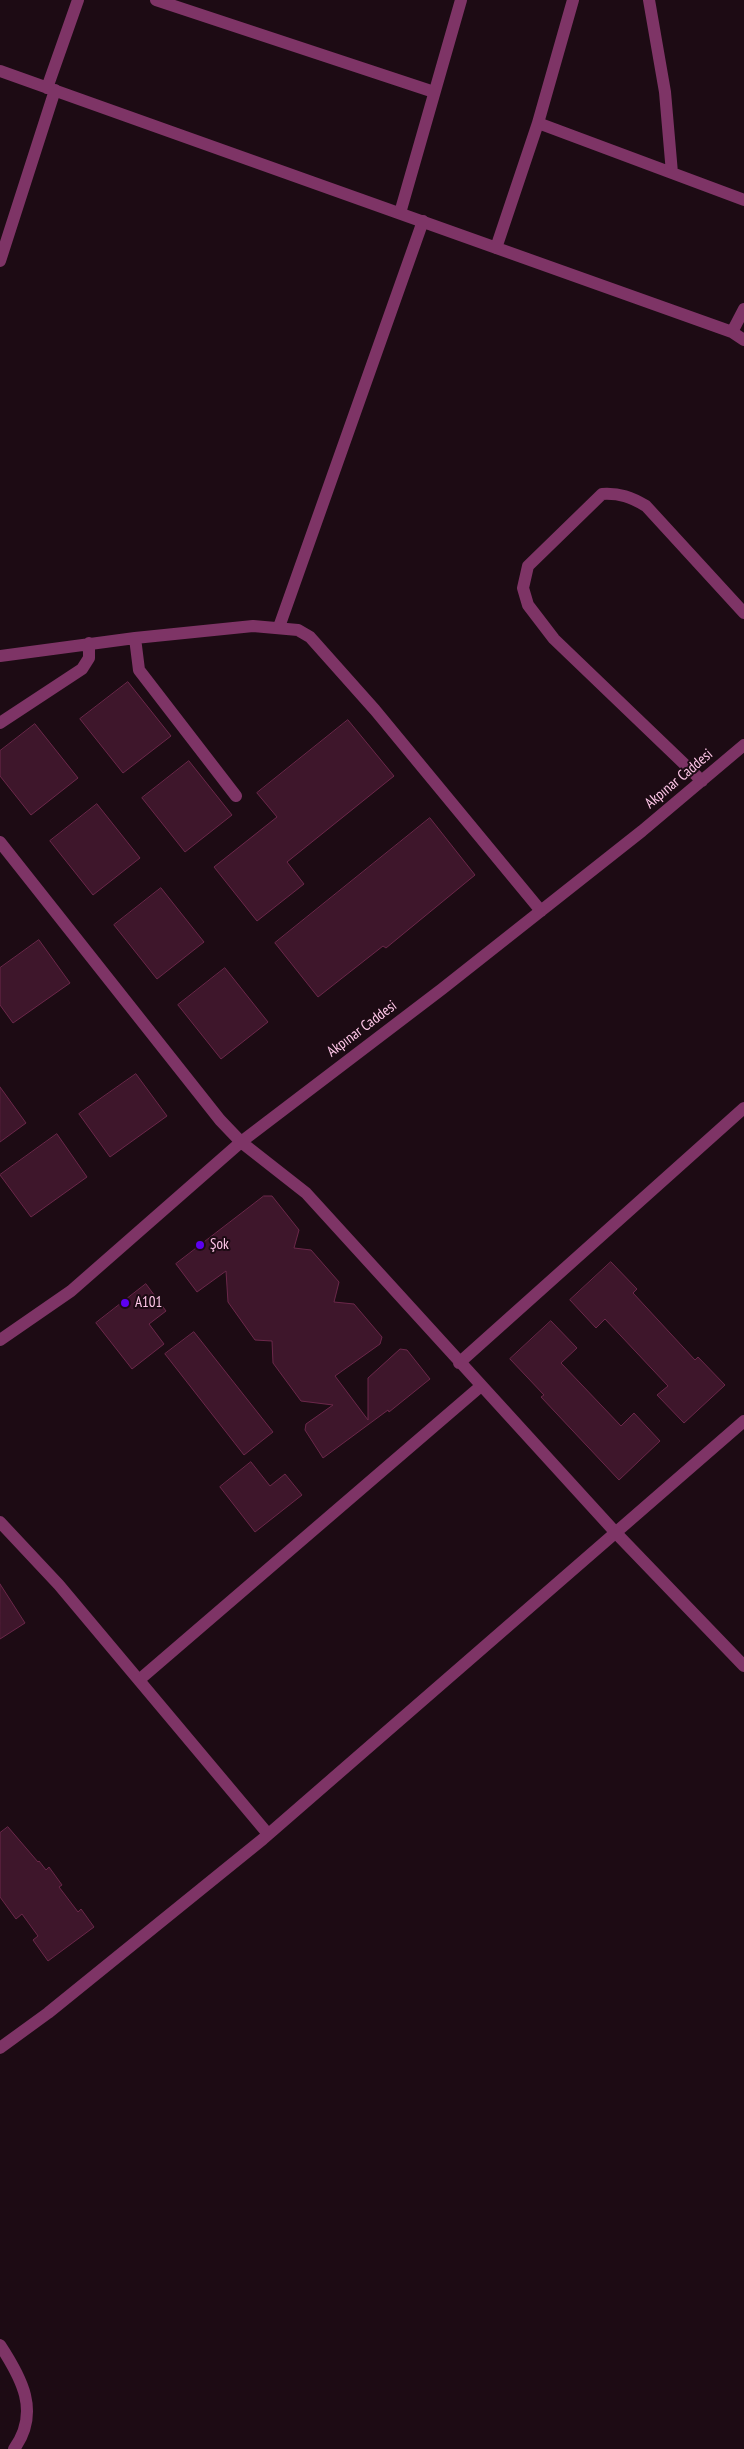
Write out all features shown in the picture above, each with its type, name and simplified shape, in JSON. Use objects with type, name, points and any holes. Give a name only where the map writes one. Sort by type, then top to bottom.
[{"type":"street","points":[[0,261],[78,0]]},
{"type":"street","points":[[156,0],[434,92]]},
{"type":"street","points":[[400,213],[461,0]]},
{"type":"street","points":[[496,248],[538,124],[574,0]]},
{"type":"street","points":[[649,0],[665,92],[672,173]]},
{"type":"street","points":[[0,71],[732,332],[744,340]]},
{"type":"street","points":[[538,124],[744,200]]},
{"type":"street","points":[[279,627],[423,222]]},
{"type":"street","points":[[732,332],[744,309]]},
{"type":"street","points":[[702,781],[554,639],[528,605],[523,588],[524,580],[528,566],[602,494],[617,493],[629,496],[646,506],[744,613]]},
{"type":"street","points":[[0,656],[89,643],[254,626],[298,630],[310,637],[375,710],[541,910]]},
{"type":"street","points":[[136,638],[138,670],[236,796]]},
{"type":"street","points":[[0,723],[82,669],[89,658],[89,643]]},
{"type":"street","name":"Akpınar Caddesi","points":[[0,1340],[71,1291],[241,1142],[541,910],[702,781],[744,744]]},
{"type":"street","points":[[0,842],[220,1120],[241,1142],[306,1193],[616,1533],[744,1666]]},
{"type":"street","points":[[459,1363],[744,1108]]},
{"type":"street","points":[[139,1680],[481,1386]]},
{"type":"street","points":[[0,2048],[48,2012],[268,1834],[744,1421]]},
{"type":"street","points":[[0,1522],[59,1585],[268,1834]]},
{"type":"street","points":[[0,2344],[19,2374],[26,2399],[25,2425],[14,2449]]},
{"type":"building","points":[[128,682],[171,736],[123,773],[80,719]]},
{"type":"building","points":[[348,720],[394,776],[287,862],[304,884],[257,921],[214,867],[277,817],[257,793]]},
{"type":"building","points":[[35,724],[78,778],[31,815],[0,776],[0,751]]},
{"type":"building","points":[[189,761],[232,815],[185,852],[142,798]]},
{"type":"building","points":[[97,804],[140,858],[93,895],[50,841]]},
{"type":"building","points":[[430,818],[475,875],[386,948],[383,946],[318,997],[275,943]]},
{"type":"building","points":[[161,888],[204,942],[157,979],[114,925]]},
{"type":"building","points":[[39,940],[70,983],[13,1023],[0,1005],[0,968]]},
{"type":"building","points":[[225,968],[268,1022],[221,1059],[178,1005]]},
{"type":"building","points":[[136,1074],[167,1116],[110,1157],[79,1114]]},
{"type":"building","points":[[0,1087],[26,1123],[0,1142]]},
{"type":"building","points":[[57,1134],[87,1177],[31,1217],[0,1175]]},
{"type":"building","points":[[264,1196],[272,1196],[299,1230],[294,1248],[311,1250],[339,1282],[334,1302],[354,1304],[382,1337],[380,1344],[335,1376],[368,1420],[368,1378],[400,1349],[407,1350],[430,1379],[389,1412],[388,1410],[323,1458],[305,1430],[306,1424],[333,1405],[301,1401],[273,1363],[272,1341],[255,1340],[228,1302],[226,1271],[197,1292],[176,1264]]},
{"type":"building","points":[[611,1262],[637,1289],[633,1293],[695,1360],[698,1357],[725,1385],[684,1423],[657,1395],[668,1386],[605,1319],[596,1328],[570,1300]]},
{"type":"building","points":[[146,1284],[166,1311],[149,1324],[164,1344],[132,1369],[96,1323]]},
{"type":"building","points":[[551,1321],[577,1348],[561,1363],[621,1426],[634,1413],[660,1441],[619,1480],[541,1397],[544,1395],[510,1359]]},
{"type":"building","points":[[194,1332],[273,1432],[244,1455],[165,1354]]},
{"type":"building","points":[[251,1462],[270,1486],[285,1474],[302,1495],[255,1532],[220,1487]]},
{"type":"building","points":[[0,1584],[25,1623],[0,1639]]},
{"type":"building","points":[[8,1827],[46,1870],[49,1867],[62,1885],[59,1887],[78,1912],[81,1909],[94,1927],[48,1961],[33,1940],[38,1936],[22,1914],[16,1919],[0,1897],[0,1833]]},
{"type":"place","name":"Şok","points":[[200,1245]]},
{"type":"place","name":"A101","points":[[125,1303]]}]
